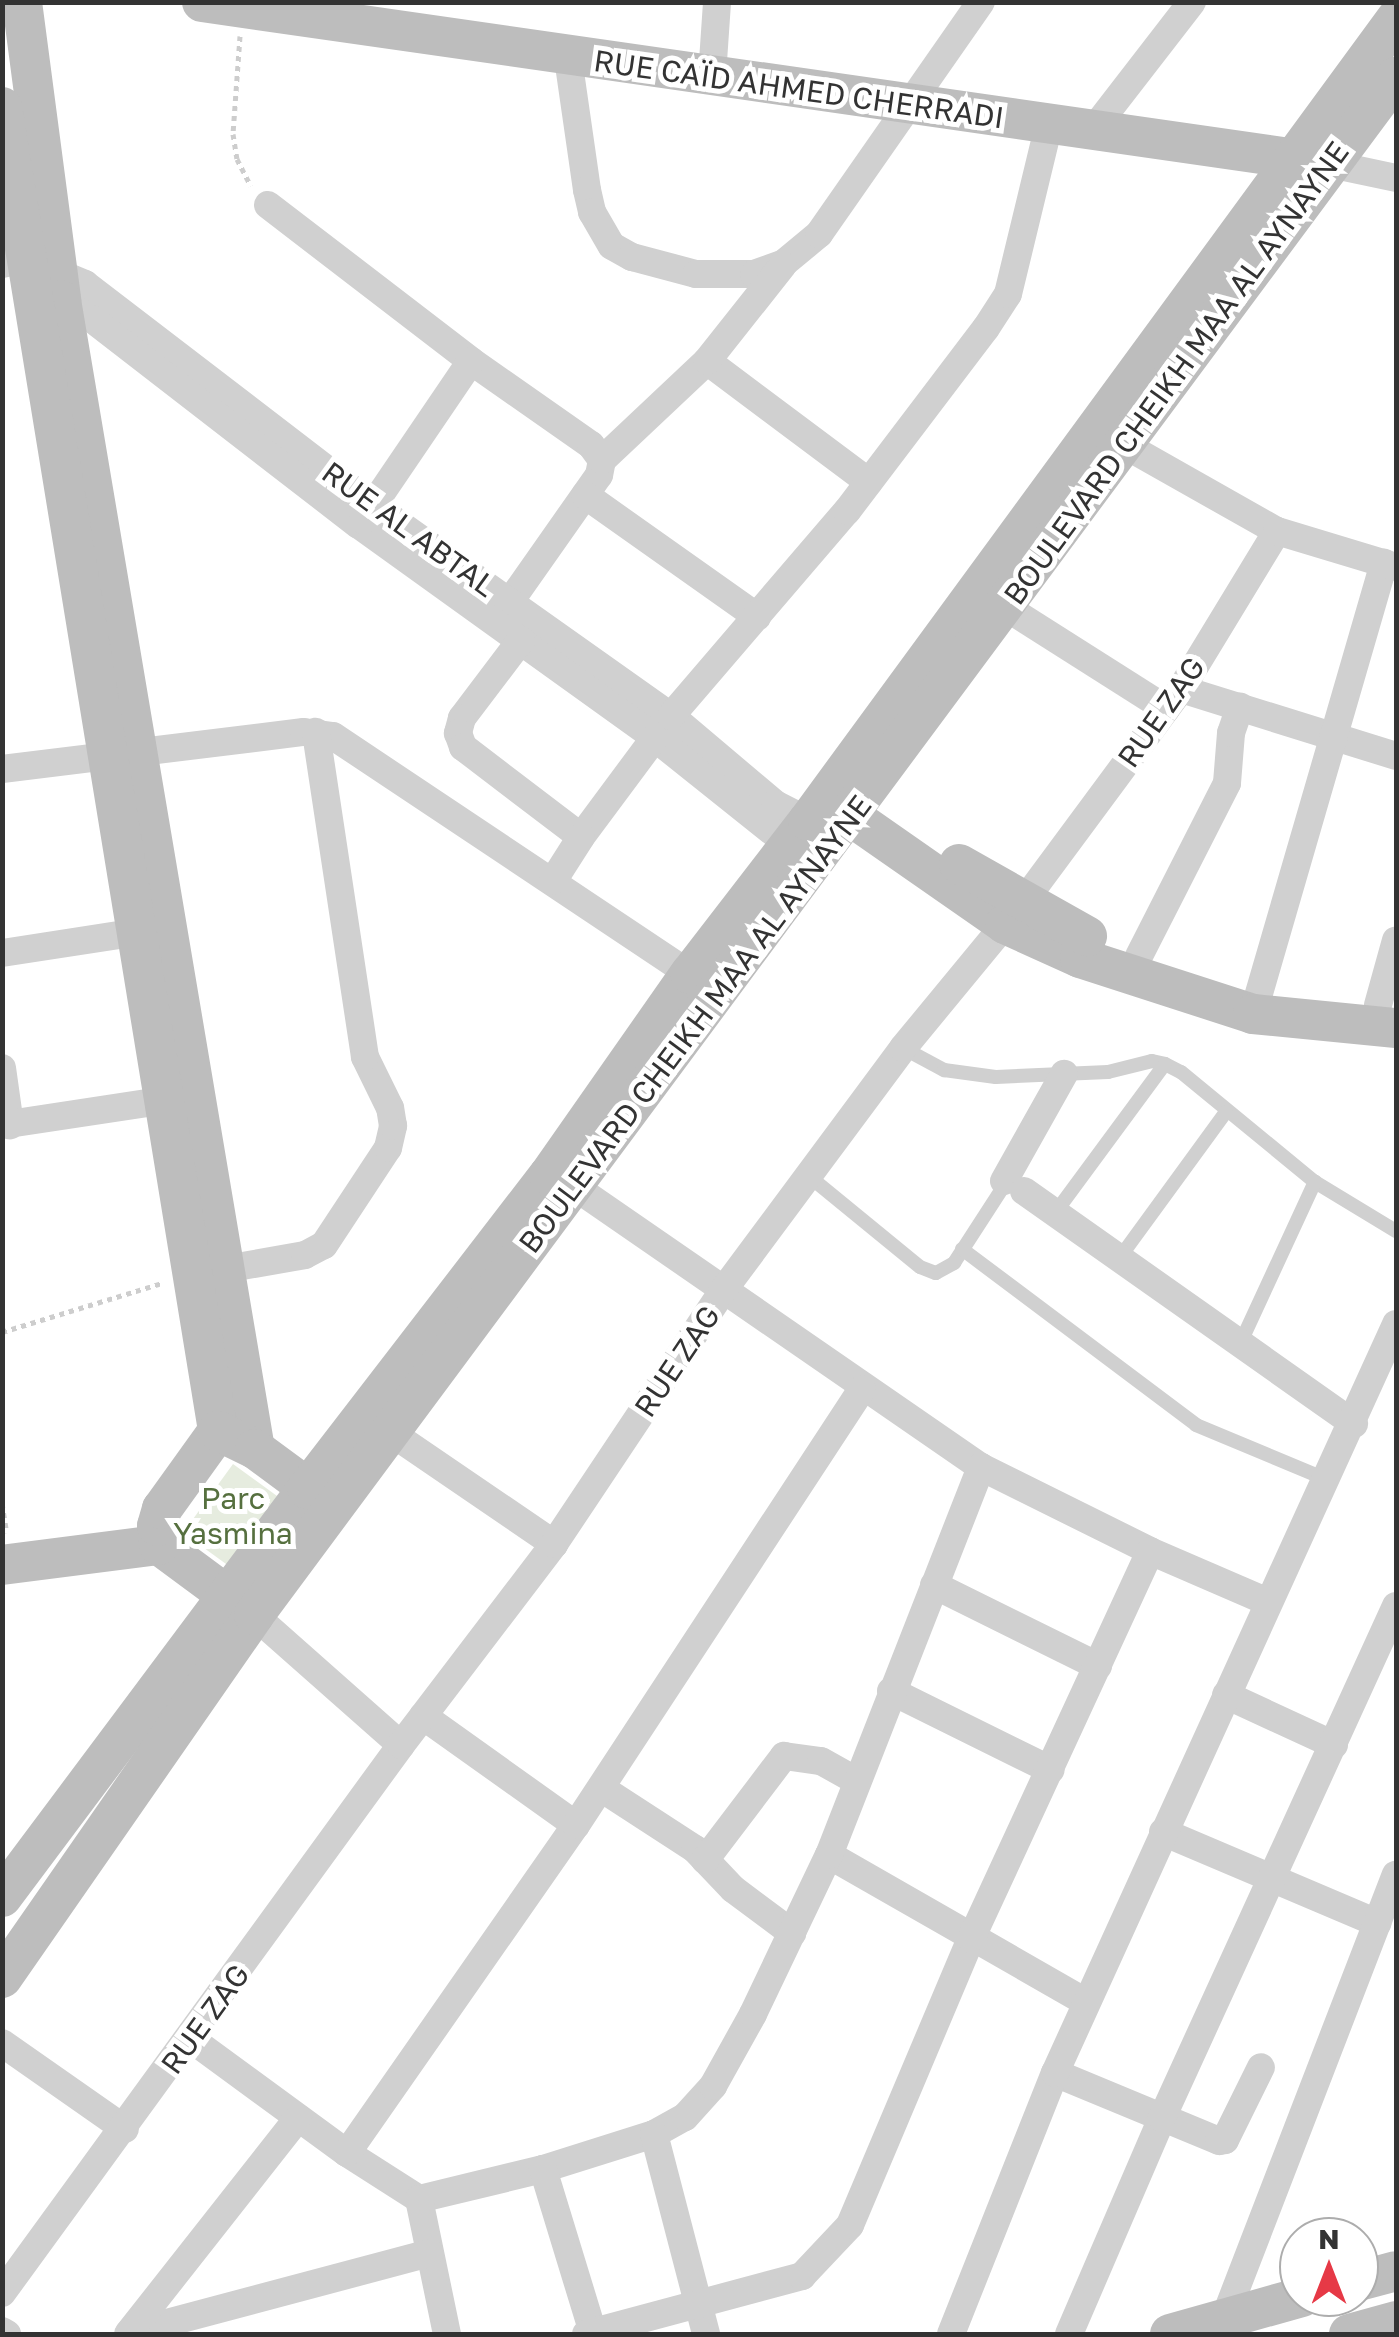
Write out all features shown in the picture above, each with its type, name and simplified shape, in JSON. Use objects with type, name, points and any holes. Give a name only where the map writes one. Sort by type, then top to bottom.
[{"type":"street","points":[[22,2],[30,276]]},
{"type":"street","name":"RUE CAÏD AHMED CHERRADI","points":[[202,2],[242,8],[286,8],[568,58],[1290,158],[1396,178]]},
{"type":"street","points":[[712,76],[717,2]]},
{"type":"street","points":[[503,612],[599,475],[602,460],[707,361],[784,264],[811,242],[838,210],[981,2]]},
{"type":"street","points":[[1094,130],[1192,2]]},
{"type":"street","name":"BOULEVARD CHEIKH MAA AL AYNAYNE","points":[[2,1978],[242,1606],[690,974],[1396,19]]},
{"type":"street","points":[[568,58],[592,212],[612,246],[632,256],[696,274],[754,274],[784,264]]},
{"type":"street","name":"BOULEVARD CHEIKH MAA AL AYNAYNE","points":[[320,1498],[390,1432],[861,816],[1004,606],[1396,77]]},
{"type":"street","points":[[2,107],[30,276],[123,754],[208,1272],[255,1448]]},
{"type":"street","points":[[552,881],[663,727],[869,482],[1008,294],[1049,124]]},
{"type":"street","points":[[268,206],[471,361],[592,445],[602,460]]},
{"type":"street","name":"RUE AL ABTAL","points":[[30,276],[776,804],[798,832]]},
{"type":"street","points":[[366,516],[471,361]]},
{"type":"street","points":[[707,361],[869,482]]},
{"type":"street","points":[[1123,444],[1277,530],[1390,565],[1332,735],[1256,1002]]},
{"type":"street","points":[[585,494],[756,617]]},
{"type":"street","name":"RUE ZAG","points":[[2,2293],[191,2039],[401,1745],[554,1544],[722,1292],[902,1048],[1014,912],[1174,699],[1277,530]]},
{"type":"street","points":[[1004,606],[1174,699],[1240,707],[1396,756]]},
{"type":"street","name":"RUE AL ABTAL","points":[[503,612],[520,640],[663,727]]},
{"type":"street","points":[[520,640],[462,718],[458,733],[463,747],[581,837]]},
{"type":"street","points":[[1139,956],[1227,783],[1231,733],[1240,707]]},
{"type":"street","points":[[208,1272],[305,1254],[324,1245],[388,1148],[393,1126],[390,1108],[365,1057],[316,732]]},
{"type":"street","points":[[2,768],[316,732],[359,750],[690,974]]},
{"type":"street","points":[[123,754],[137,932],[178,1099]]},
{"type":"street","points":[[861,816],[1080,958],[1256,1002],[1390,1013],[1396,940]]},
{"type":"street","points":[[1014,912],[1256,1002]]},
{"type":"street","points":[[2,953],[137,932]]},
{"type":"street","points":[[2,1068],[6,1125],[178,1099]]},
{"type":"street","points":[[1064,1074],[1014,1186],[1354,1424]]},
{"type":"street","points":[[575,1187],[862,1389],[981,1467],[1150,1552],[1268,1602]]},
{"type":"street","points":[[163,1543],[162,1509],[218,1431],[208,1272]]},
{"type":"street","points":[[951,2334],[1086,2002],[1268,1602],[1394,1338]]},
{"type":"street","points":[[346,2152],[576,1825],[862,1389]]},
{"type":"street","points":[[218,1431],[255,1448],[320,1498]]},
{"type":"street","points":[[390,1432],[554,1544]]},
{"type":"street","points":[[419,2199],[543,2169],[654,2134],[684,2118],[713,2086],[829,1855],[981,1467]]},
{"type":"street","points":[[5,1552],[163,1543],[242,1606],[401,1745]]},
{"type":"street","points":[[543,2169],[589,2334],[802,2276],[830,2251],[850,2225],[971,1940],[1150,1552]]},
{"type":"street","points":[[934,1585],[1098,1666]]},
{"type":"street","name":"BOULEVARD CHEIKH MAA AL AYNAYNE","points":[[2,1897],[242,1606]]},
{"type":"street","points":[[1069,2334],[1162,2118],[1396,1606]]},
{"type":"street","points":[[891,1691],[1051,1770]]},
{"type":"street","points":[[1226,1695],[1334,1745]]},
{"type":"street","points":[[423,1716],[576,1825]]},
{"type":"street","points":[[705,1860],[784,1756],[820,1761],[857,1781]]},
{"type":"street","points":[[601,1788],[705,1860],[733,1889],[792,1933]]},
{"type":"street","points":[[1163,1832],[1377,1923]]},
{"type":"street","points":[[829,1855],[971,1940],[1086,2002]]},
{"type":"street","points":[[1221,2327],[1396,1874]]},
{"type":"street","points":[[191,2039],[346,2152],[419,2199],[448,2334]]},
{"type":"street","points":[[2,2043],[125,2129]]},
{"type":"street","points":[[1055,2072],[1225,2140],[1261,2067]]},
{"type":"street","points":[[128,2334],[298,2118]]},
{"type":"street","points":[[654,2134],[706,2334]]},
{"type":"street","points":[[128,2334],[430,2253]]},
{"type":"street","points":[[1170,2334],[1221,2327],[1279,2306]]},
{"type":"street","points":[[1348,2334],[1396,2321]]},
{"type":"lane","points":[[902,1048],[963,1075],[1108,1072],[1152,1061],[1165,1064],[1181,1072],[1315,1182],[1396,1230]]},
{"type":"lane","points":[[1054,1213],[1165,1064]]},
{"type":"lane","points":[[1118,1260],[1226,1112]]},
{"type":"lane","points":[[810,1176],[920,1267],[936,1272],[954,1263],[1014,1186]]},
{"type":"lane","points":[[1240,1345],[1315,1182]]},
{"type":"lane","points":[[962,1249],[1196,1425],[1327,1480]]},
{"type":"path","points":[[242,8],[233,134],[244,179],[268,206]]},
{"type":"path","points":[[2,1332],[208,1272]]},
{"type":"path","points":[[2,1503],[5,1552]]},
{"type":"green space","name":"Parc Yasmina","points":[[233,1464],[282,1499],[232,1568],[183,1533]]}]
